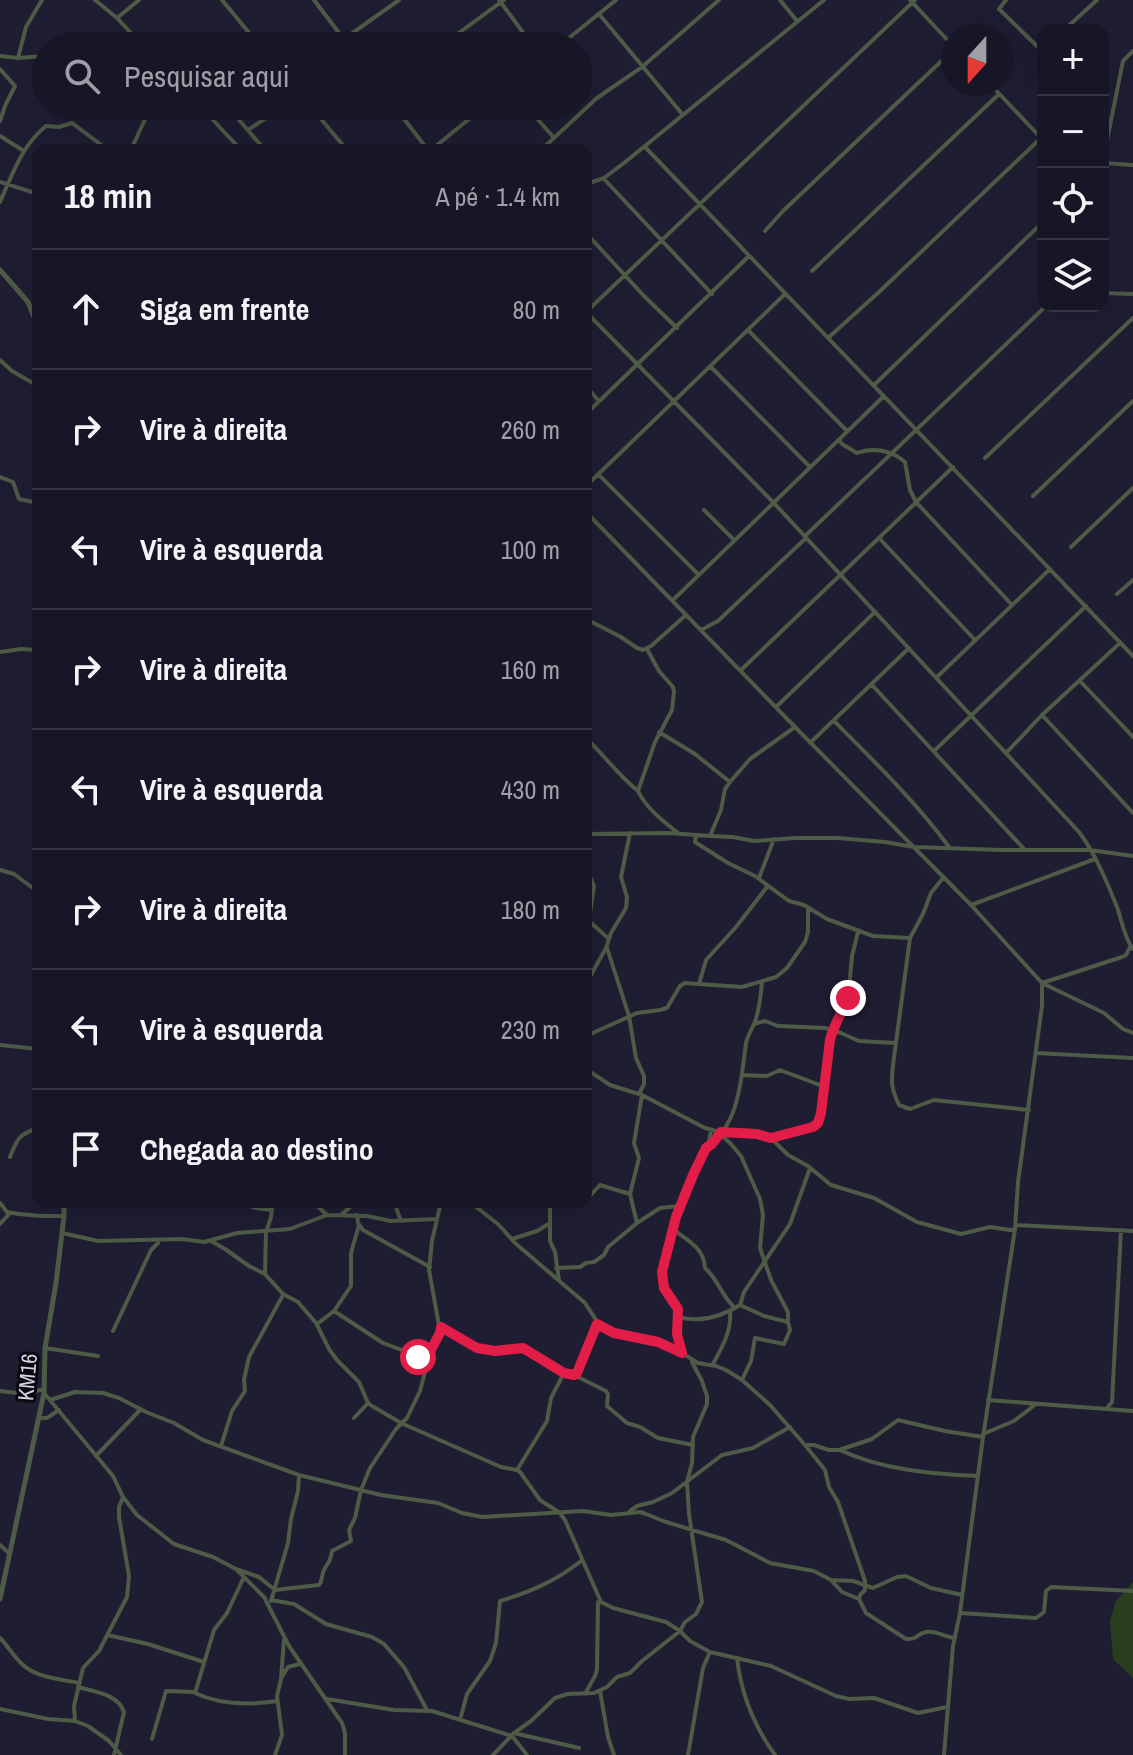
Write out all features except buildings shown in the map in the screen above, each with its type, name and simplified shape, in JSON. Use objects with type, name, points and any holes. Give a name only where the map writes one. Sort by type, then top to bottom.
[{"type":"street","points":[[18,58],[26,27],[42,0]]},
{"type":"street","points":[[95,0],[130,32]]},
{"type":"street","points":[[117,18],[139,0]]},
{"type":"street","points":[[222,0],[248,32]]},
{"type":"street","points":[[314,0],[339,32]]},
{"type":"street","points":[[354,32],[397,0]]},
{"type":"street","points":[[576,32],[616,0]]},
{"type":"street","points":[[592,104],[642,67],[719,0]]},
{"type":"street","points":[[780,0],[797,21]]},
{"type":"street","points":[[592,182],[604,178],[645,147],[824,0]]},
{"type":"street","points":[[1006,0],[999,9],[1037,46]]},
{"type":"street","points":[[1071,24],[1097,0]]},
{"type":"street","points":[[460,32],[501,1],[523,32]]},
{"type":"street","points":[[592,306],[912,1],[941,34]]},
{"type":"street","points":[[599,14],[683,115]]},
{"type":"street","points":[[1109,131],[1123,61],[1133,51]]},
{"type":"street","points":[[0,56],[32,57]]},
{"type":"street","points":[[765,231],[941,60]]},
{"type":"street","points":[[0,69],[15,86],[0,121]]},
{"type":"street","points":[[812,271],[997,96]]},
{"type":"street","points":[[1001,96],[1037,134]]},
{"type":"street","points":[[134,144],[145,120]]},
{"type":"street","points":[[213,120],[235,144]]},
{"type":"street","points":[[239,120],[260,144]]},
{"type":"street","points":[[248,130],[263,120]]},
{"type":"street","points":[[322,120],[342,144]]},
{"type":"street","points":[[405,120],[425,144]]},
{"type":"street","points":[[438,144],[468,120]]},
{"type":"street","points":[[538,120],[554,138]]},
{"type":"street","points":[[548,144],[574,120]]},
{"type":"street","points":[[0,202],[24,151],[46,126],[59,127],[70,123],[100,144]]},
{"type":"street","points":[[0,136],[24,151]]},
{"type":"street","points":[[828,338],[1037,144]]},
{"type":"street","points":[[645,147],[1133,656]]},
{"type":"street","points":[[1109,162],[1133,165]]},
{"type":"street","points":[[604,178],[712,294]]},
{"type":"street","points":[[0,182],[32,192]]},
{"type":"street","points":[[874,385],[1037,228]]},
{"type":"street","points":[[592,239],[677,328]]},
{"type":"street","points":[[592,408],[749,256]]},
{"type":"street","points":[[0,270],[32,308]]},
{"type":"street","points":[[1109,293],[1133,294]]},
{"type":"street","points":[[592,480],[785,294]]},
{"type":"street","points":[[701,630],[718,621],[1040,312]]},
{"type":"street","points":[[592,318],[773,502],[1079,832],[1116,904],[1132,948],[1122,957],[1042,983]]},
{"type":"street","points":[[985,458],[1133,318]]},
{"type":"street","points":[[748,330],[847,432]]},
{"type":"street","points":[[0,360],[32,383]]},
{"type":"street","points":[[709,365],[809,466]]},
{"type":"street","points":[[592,393],[599,401]]},
{"type":"street","points":[[673,600],[884,396]]},
{"type":"street","points":[[1033,496],[1133,401]]},
{"type":"street","points":[[839,440],[857,453],[870,449],[894,453],[905,462],[910,490],[916,502],[1012,605]]},
{"type":"street","points":[[741,670],[953,467]]},
{"type":"street","points":[[598,474],[699,575]]},
{"type":"street","points":[[0,477],[13,482],[19,499],[32,502]]},
{"type":"street","points":[[1071,547],[1133,488]]},
{"type":"street","points":[[704,510],[734,540]]},
{"type":"street","points":[[592,518],[971,905],[1042,983],[1104,1013],[1130,1032],[1132,1039]]},
{"type":"street","points":[[879,538],[975,640]]},
{"type":"street","points":[[936,678],[1050,568]]},
{"type":"street","points":[[1117,594],[1133,580]]},
{"type":"street","points":[[934,751],[1086,606]]},
{"type":"street","points":[[776,707],[875,611]]},
{"type":"street","points":[[592,622],[637,648],[647,649],[686,615]]},
{"type":"street","points":[[1007,752],[1120,643]]},
{"type":"street","points":[[811,742],[909,648]]},
{"type":"street","points":[[638,791],[659,732],[672,710],[674,689],[647,649]]},
{"type":"street","points":[[0,652],[32,650]]},
{"type":"street","points":[[1080,681],[1133,737]]},
{"type":"street","points":[[872,685],[1025,850]]},
{"type":"street","points":[[1042,715],[1133,813]]},
{"type":"street","points":[[834,721],[905,795],[949,847]]},
{"type":"street","points":[[710,836],[730,782],[750,759],[795,727]]},
{"type":"street","points":[[659,732],[695,754],[730,782]]},
{"type":"street","points":[[592,744],[617,773],[638,791],[652,810],[678,833]]},
{"type":"street","points":[[592,973],[626,908],[627,897],[621,877],[630,833]]},
{"type":"street","points":[[592,834],[678,833],[754,841],[837,838],[914,847],[1090,850],[1133,856]]},
{"type":"street","points":[[696,835],[695,842],[699,845],[789,901],[858,932],[910,938]]},
{"type":"street","points":[[758,879],[774,839]]},
{"type":"street","points":[[971,905],[1095,859]]},
{"type":"street","points":[[0,870],[14,874],[32,888]]},
{"type":"street","points":[[943,878],[931,893],[910,938],[891,1085],[900,1106],[910,1109],[934,1100],[1029,1110]]},
{"type":"street","points":[[699,984],[706,960],[767,887]]},
{"type":"street","points":[[592,1033],[640,1012],[664,1009],[683,984],[742,987],[781,973],[802,948],[808,932],[808,908]]},
{"type":"street","points":[[592,924],[609,939]]},
{"type":"street","points":[[771,1138],[818,1123],[832,1031],[848,1000],[852,956],[858,932]]},
{"type":"street","points":[[606,948],[629,1016],[636,1058],[644,1076],[634,1143],[639,1158],[630,1194],[637,1223]]},
{"type":"street","points":[[706,1148],[712,1144],[736,1107],[747,1041],[754,1024],[762,982]]},
{"type":"street","points":[[944,1755],[954,1638],[1015,1227],[1018,1182],[1042,1006],[1042,983]]},
{"type":"street","points":[[754,1024],[765,1021],[778,1026],[832,1031],[859,1041],[896,1043]]},
{"type":"street","points":[[0,1045],[32,1048]]},
{"type":"street","points":[[1036,1053],[1133,1058]]},
{"type":"street","points":[[742,1075],[767,1076],[780,1070],[825,1087]]},
{"type":"street","points":[[592,1073],[610,1085],[641,1095],[711,1130],[771,1138],[788,1155],[831,1185],[874,1198],[911,1220],[930,1227],[961,1234],[990,1227],[1010,1230],[1015,1227],[1133,1231]]},
{"type":"street","points":[[10,1157],[18,1138],[32,1130]]},
{"type":"street","points":[[682,1353],[677,1334],[679,1317],[676,1304],[664,1288],[661,1277],[680,1206],[711,1130]]},
{"type":"street","points":[[720,1133],[741,1156],[760,1199],[763,1215],[760,1248],[771,1280],[788,1312],[790,1334],[784,1344],[755,1338],[751,1361],[742,1380]]},
{"type":"street","points":[[713,1365],[728,1337],[735,1308],[790,1224],[810,1168]]},
{"type":"street","points":[[592,1194],[600,1185],[630,1194]]},
{"type":"street","points":[[0,1203],[10,1213],[64,1216]]},
{"type":"street","points":[[556,1268],[580,1267],[594,1262],[637,1223],[660,1208],[680,1206]]},
{"type":"street","name":"KM16","points":[[0,1599],[3,1572],[44,1391],[45,1348],[64,1208]]},
{"type":"street","points":[[256,1208],[272,1210],[266,1232],[265,1274]]},
{"type":"street","points":[[319,1208],[327,1215]]},
{"type":"street","points":[[341,1215],[349,1208]]},
{"type":"street","points":[[396,1208],[401,1221]]},
{"type":"street","points":[[0,1391],[25,1394],[44,1391],[113,1476],[123,1497],[137,1515],[174,1544],[259,1577],[275,1590],[321,1584],[332,1551],[351,1541],[349,1530],[361,1490],[373,1462],[407,1418],[420,1391],[426,1359],[440,1333],[430,1267],[439,1208]]},
{"type":"street","points":[[478,1208],[585,1303],[597,1324],[614,1333],[658,1342],[691,1360],[707,1396],[704,1412],[694,1433],[687,1482],[702,1602],[696,1614],[635,1669],[617,1677],[600,1691],[555,1698],[493,1755]]},
{"type":"street","points":[[550,1208],[550,1241],[560,1282]]},
{"type":"street","points":[[0,1224],[10,1213]]},
{"type":"street","points":[[62,1233],[98,1241],[182,1239],[195,1242],[237,1233],[298,1226],[327,1215],[357,1215],[401,1221],[436,1219]]},
{"type":"street","points":[[317,1324],[334,1311],[351,1286],[351,1253],[359,1225],[357,1215]]},
{"type":"street","points":[[511,1239],[537,1231],[550,1223]]},
{"type":"street","points":[[359,1225],[430,1267]]},
{"type":"street","points":[[673,1229],[701,1252],[705,1268],[735,1308],[788,1322]]},
{"type":"street","points":[[1116,1410],[1112,1402],[1121,1230]]},
{"type":"street","points":[[113,1331],[151,1250],[160,1241]]},
{"type":"street","points":[[211,1241],[265,1274],[283,1294],[298,1302],[313,1317],[329,1349],[359,1382],[368,1403],[401,1423],[501,1467],[517,1470],[543,1502],[560,1513],[598,1599],[597,1670],[585,1695]]},
{"type":"street","points":[[221,1446],[232,1411],[245,1391],[249,1357],[283,1294]]},
{"type":"street","points":[[679,1317],[692,1320],[716,1316],[735,1308]]},
{"type":"street","points":[[334,1311],[383,1343],[426,1359]]},
{"type":"street","points":[[574,1375],[597,1324]]},
{"type":"street","points":[[441,1327],[477,1348],[495,1351],[523,1348],[564,1373],[606,1391],[607,1406],[627,1423],[658,1438],[693,1445]]},
{"type":"street","points":[[45,1348],[98,1356]]},
{"type":"street","points":[[691,1360],[713,1365],[742,1380],[770,1405],[825,1470],[865,1585],[859,1599]]},
{"type":"street","points":[[517,1470],[547,1421],[550,1400],[564,1373]]},
{"type":"street","points":[[50,1400],[75,1392],[113,1396],[174,1423],[203,1440],[299,1475],[361,1490],[438,1503],[482,1517],[583,1511],[611,1515],[646,1514],[726,1540],[770,1563],[814,1571],[831,1580],[842,1592],[859,1599],[866,1613],[906,1639],[912,1640],[931,1631],[954,1638]]},
{"type":"street","points":[[988,1400],[1133,1411]]},
{"type":"street","points":[[1106,1409],[1112,1402]]},
{"type":"street","points":[[354,1418],[368,1403]]},
{"type":"street","points":[[805,1445],[839,1450],[872,1439],[898,1420],[983,1435],[1014,1421],[1036,1404]]},
{"type":"street","points":[[96,1456],[141,1409]]},
{"type":"street","points":[[39,1418],[45,1419],[59,1410]]},
{"type":"street","points":[[628,1513],[637,1506],[662,1498],[722,1455],[753,1448],[790,1427]]},
{"type":"street","points":[[839,1450],[860,1458],[938,1474],[978,1476]]},
{"type":"street","points":[[270,1603],[288,1543],[299,1475]]},
{"type":"street","points":[[75,1721],[74,1706],[83,1668],[96,1656],[127,1597],[129,1576],[119,1517],[123,1497]]},
{"type":"street","points":[[0,1545],[9,1553]]},
{"type":"street","points":[[460,1720],[464,1700],[494,1649],[498,1637],[500,1601],[547,1584],[581,1561]]},
{"type":"street","points":[[236,1569],[270,1603],[284,1637],[344,1729],[345,1755]]},
{"type":"street","points":[[831,1580],[847,1580],[877,1587],[906,1576],[931,1588],[962,1595]]},
{"type":"street","points":[[195,1692],[214,1630],[227,1613],[244,1577]]},
{"type":"street","points":[[960,1613],[1036,1618],[1044,1612],[1046,1591],[1051,1587],[1133,1591]]},
{"type":"street","points":[[598,1599],[613,1608],[666,1622],[710,1652],[771,1666],[836,1696],[874,1698],[918,1713],[947,1707]]},
{"type":"street","points":[[270,1603],[294,1604],[326,1624],[372,1637],[384,1644],[404,1667],[427,1710]]},
{"type":"street","points":[[107,1635],[204,1662]]},
{"type":"street","points":[[275,1755],[282,1735],[277,1701],[284,1637]]},
{"type":"street","points":[[0,1638],[27,1669],[115,1699],[124,1712],[115,1752]]},
{"type":"street","points":[[688,1755],[703,1668],[710,1652]]},
{"type":"street","points":[[737,1658],[739,1676],[755,1724],[775,1755]]},
{"type":"street","points":[[281,1679],[288,1667],[301,1664]]},
{"type":"street","points":[[152,1739],[166,1691],[195,1692],[196,1695],[246,1705],[277,1701]]},
{"type":"street","points":[[600,1691],[614,1755]]},
{"type":"street","points":[[326,1699],[394,1710],[427,1710],[513,1734],[579,1748]]},
{"type":"street","points":[[0,1709],[75,1721],[91,1727],[121,1755]]},
{"type":"street","points":[[513,1734],[527,1755]]},
{"type":"green space","points":[[1133,1582],[1133,1678],[1113,1659],[1110,1621],[1116,1601]]},
{"type":"route","points":[[418,1357],[426,1359],[441,1327],[477,1348],[495,1351],[523,1348],[564,1373],[574,1375],[597,1324],[614,1333],[646,1338],[682,1353],[676,1328],[678,1309],[664,1288],[661,1277],[676,1217],[697,1165],[706,1148],[721,1132],[763,1134],[771,1138],[818,1123],[832,1031],[848,998]]}]
